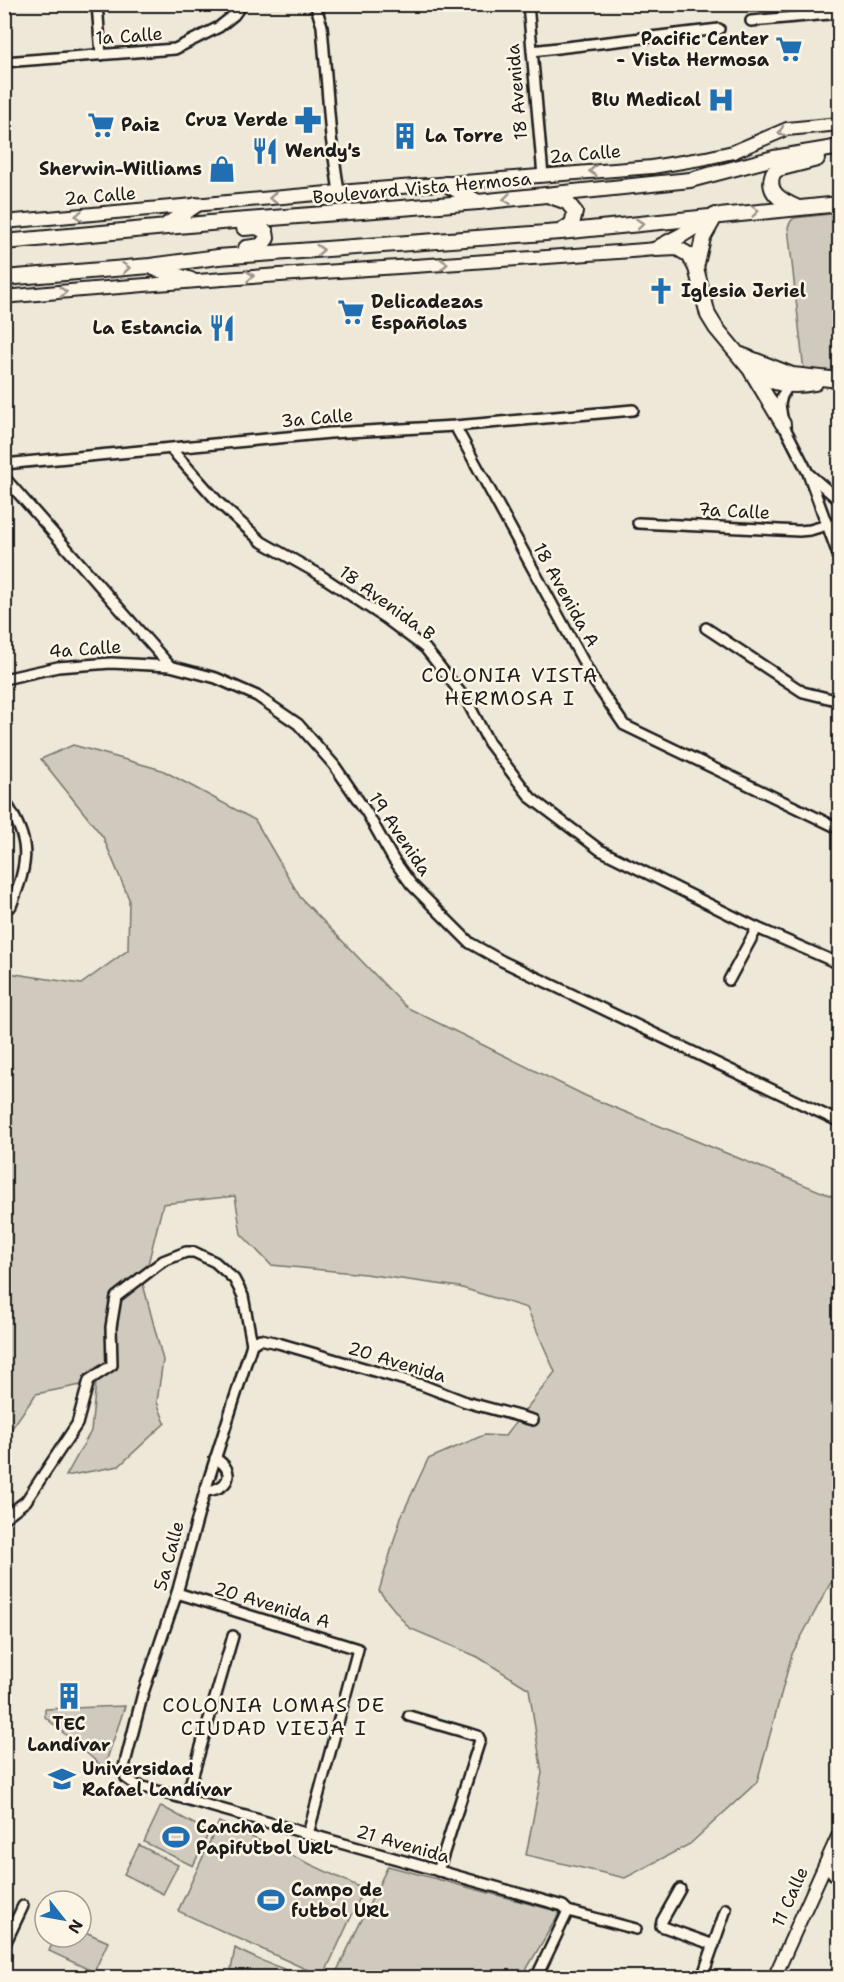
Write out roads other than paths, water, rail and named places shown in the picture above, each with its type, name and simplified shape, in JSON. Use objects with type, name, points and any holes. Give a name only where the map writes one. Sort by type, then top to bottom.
[{"type":"main road","name":"Boulevard Vista Hermosa","points":[[4,242],[478,202],[690,180],[774,158],[840,147]]},
{"type":"main road","points":[[797,207],[781,200],[773,192],[770,180],[772,173],[778,169],[840,153]]},
{"type":"main road","points":[[446,184],[478,202]]},
{"type":"main road","points":[[546,195],[564,200],[573,208],[574,220],[560,232]]},
{"type":"main road","points":[[4,278],[150,266],[218,257],[560,232],[840,204]]},
{"type":"main road","points":[[157,228],[167,225],[196,205]]},
{"type":"main road","points":[[656,249],[713,216]]},
{"type":"main road","points":[[696,268],[703,238],[713,216]]},
{"type":"main road","points":[[189,261],[204,252],[258,247],[267,240],[266,232],[260,228],[235,229],[220,222]]},
{"type":"main road","points":[[4,249],[22,241]]},
{"type":"main road","points":[[656,249],[677,248],[685,251],[696,268],[708,315],[750,369],[783,424]]},
{"type":"main road","points":[[150,266],[192,280]]},
{"type":"main road","points":[[736,353],[778,371],[810,378],[834,380]]},
{"type":"main road","points":[[750,369],[773,382],[788,386],[834,380]]},
{"type":"main road","points":[[788,386],[810,378]]},
{"type":"street","points":[[97,4],[101,55]]},
{"type":"street","name":"1a Calle","points":[[4,62],[175,49],[219,27],[234,15],[242,4]]},
{"type":"street","points":[[315,4],[321,26],[331,137],[339,192]]},
{"type":"street","name":"18 Avenida","points":[[528,4],[543,176]]},
{"type":"street","points":[[751,21],[840,14]]},
{"type":"street","points":[[532,51],[718,29]]},
{"type":"street","name":"2a Calle","points":[[4,222],[652,166],[706,158],[744,148],[787,129],[840,124]]},
{"type":"street","points":[[4,297],[192,280],[505,261],[656,249]]},
{"type":"street","points":[[788,386],[780,404],[783,424],[808,473],[840,560]]},
{"type":"street","name":"3a Calle","points":[[4,464],[330,433],[455,426],[633,410]]},
{"type":"street","name":"18 Avenida A","points":[[455,426],[594,681],[624,725],[840,829]]},
{"type":"street","name":"18 Avenida B","points":[[171,449],[218,502],[262,542],[317,573],[385,618],[425,648],[467,701],[489,743],[531,798],[600,849],[757,928],[840,964]]},
{"type":"street","points":[[808,473],[840,501]]},
{"type":"street","points":[[4,477],[170,666]]},
{"type":"street","points":[[831,537],[832,528],[840,519]]},
{"type":"street","name":"7a Calle","points":[[638,522],[799,531],[827,525]]},
{"type":"street","points":[[706,628],[803,692],[840,701]]},
{"type":"street","name":"4a Calle","points":[[4,679],[58,667],[111,663],[170,666]]},
{"type":"street","name":"19 Avenida","points":[[170,666],[216,678],[257,696],[298,724],[334,765],[411,884],[470,943],[502,961],[840,1122]]},
{"type":"street","points":[[4,800],[17,819],[23,834],[25,850],[23,877],[11,906]]},
{"type":"street","points":[[729,980],[757,928]]},
{"type":"street","points":[[4,1518],[26,1501],[77,1424],[89,1380],[112,1365],[111,1327],[116,1297],[163,1261],[186,1252],[194,1252],[214,1262],[234,1279],[243,1296],[252,1344]]},
{"type":"street","name":"20 Avenida","points":[[252,1344],[260,1339],[278,1343],[422,1385],[466,1402],[532,1420]]},
{"type":"street","name":"5a Calle","points":[[126,1778],[124,1767],[143,1693],[177,1593],[205,1491],[252,1344]]},
{"type":"street","points":[[205,1491],[217,1491],[222,1487],[228,1475],[225,1464],[215,1458]]},
{"type":"street","name":"20 Avenida A","points":[[177,1593],[358,1649],[308,1834]]},
{"type":"street","points":[[186,1799],[233,1636]]},
{"type":"street","points":[[409,1716],[478,1736],[480,1740],[438,1871]]},
{"type":"street","name":"21 Avenida","points":[[126,1778],[136,1785],[563,1906],[568,1911],[636,1929]]},
{"type":"street","name":"11 Calle","points":[[774,1977],[840,1832]]},
{"type":"street","points":[[825,1864],[840,1882]]},
{"type":"street","points":[[680,1889],[661,1926],[714,1945]]},
{"type":"street","points":[[4,1946],[23,1906]]},
{"type":"street","points":[[702,1977],[726,1909]]},
{"type":"street","points":[[536,1977],[568,1911]]},
{"type":"place","name":"Pacific Center - Vista Hermosa","points":[[789,49]]},
{"type":"place","name":"Blu Medical","points":[[721,100]]},
{"type":"place","name":"Cruz Verde","points":[[308,120]]},
{"type":"place","name":"Paiz","points":[[101,125]]},
{"type":"place","name":"La Torre","points":[[405,136]]},
{"type":"place","name":"Wendy's","points":[[265,151]]},
{"type":"place","name":"Sherwin-Williams","points":[[222,169]]},
{"type":"place","name":"Iglesia Jeriel","points":[[661,291]]},
{"type":"place","name":"Delicadezas Españolas","points":[[351,312]]},
{"type":"place","name":"La Estancia","points":[[222,328]]},
{"type":"place","name":"TEC Landívar","points":[[69,1696]]},
{"type":"place","name":"Universidad Rafael Landívar","points":[[62,1779]]},
{"type":"place","name":"Cancha de Papifutbol URL","points":[[176,1837]]},
{"type":"place","name":"Campo de futbol URL","points":[[271,1900]]},
{"type":"district","name":"COLONIA VISTA HERMOSA I","points":[[510,686]]},
{"type":"district","name":"COLONIA LOMAS DE CIUDAD VIEJA I","points":[[274,1716]]}]
